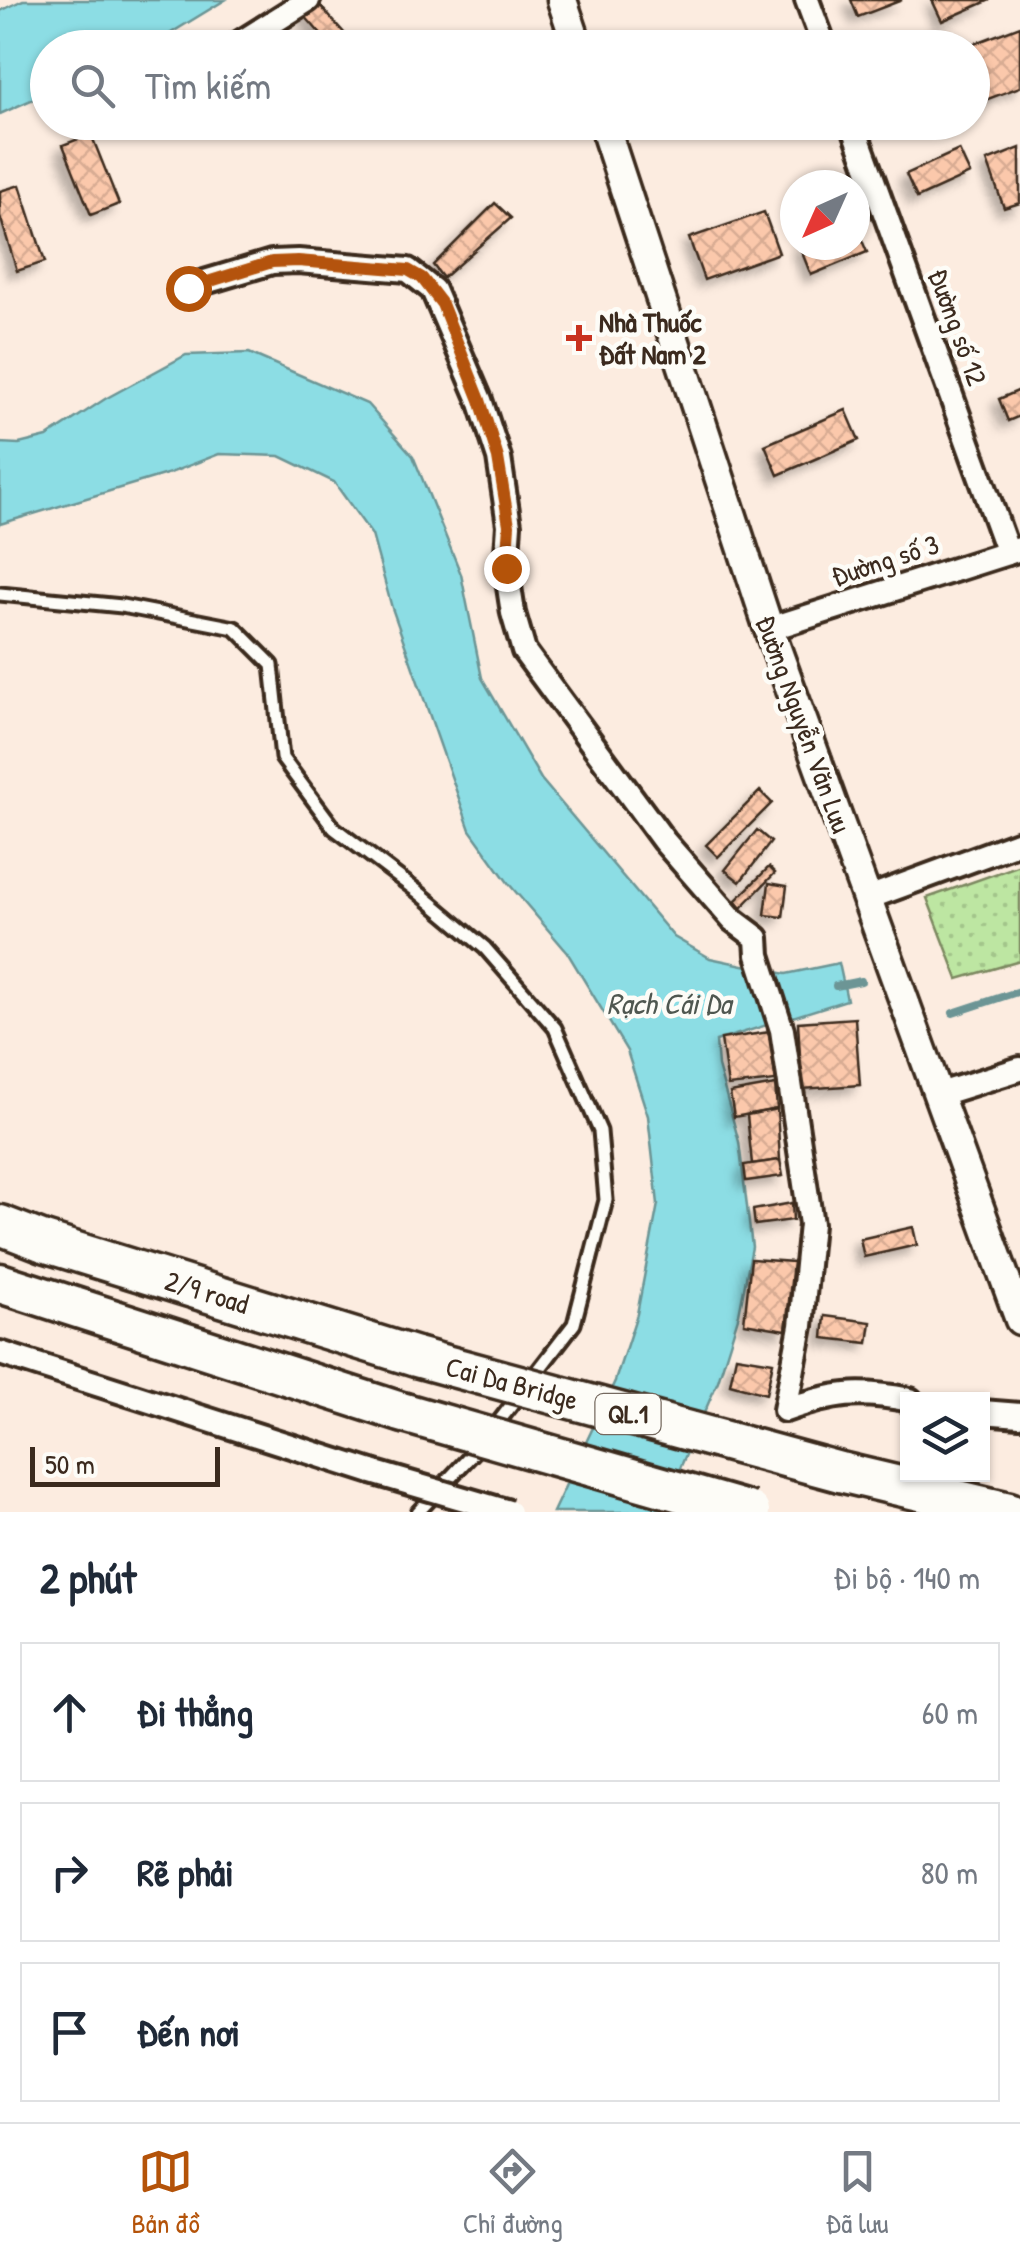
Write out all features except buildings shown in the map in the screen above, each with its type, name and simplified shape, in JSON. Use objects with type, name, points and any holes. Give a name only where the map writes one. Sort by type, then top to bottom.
[{"type":"highway","name":"2/9 road","points":[[0,1222],[44,1242],[416,1356]]},
{"type":"highway","name":"2/9 road","points":[[12,1288],[401,1412]]},
{"type":"highway","name":"Cai Da Bridge","points":[[416,1356],[840,1472],[1009,1512]]},
{"type":"highway","name":"Cai Da Bridge","points":[[401,1412],[750,1512]]},
{"type":"street","points":[[260,30],[308,0]]},
{"type":"street","points":[[562,0],[572,30]]},
{"type":"street","points":[[807,0],[818,30]]},
{"type":"street","name":"Đường Nguyễn Văn Lưu","points":[[609,140],[768,629],[1020,1320]]},
{"type":"street","name":"Đường số 12","points":[[859,140],[1014,551]]},
{"type":"street","points":[[188,288],[272,262],[298,261],[408,270],[433,290],[480,400],[498,458],[509,525],[506,568],[524,651],[676,855],[732,920],[757,938],[758,955],[782,1030],[812,1235],[801,1326],[785,1410],[839,1395],[867,1392],[900,1398]]},
{"type":"street","name":"Đường số 3","points":[[768,629],[1014,551]]},
{"type":"street","points":[[868,898],[1020,842]]},
{"type":"street","points":[[940,1094],[1020,1069]]},
{"type":"street","points":[[0,1353],[509,1512]]},
{"type":"street","points":[[990,1413],[1020,1415]]},
{"type":"lane","points":[[0,594],[122,606],[235,628],[272,665],[282,758],[334,828],[484,948],[555,1028],[600,1131],[606,1200],[574,1324],[480,1446],[418,1512]]},
{"type":"green space","points":[[1020,865],[1020,961],[958,979],[927,898]]},
{"type":"water","points":[[23,0],[225,0],[176,30],[30,30],[30,101],[0,114],[0,11]]},
{"type":"water","name":"Rạch Cái Da","points":[[249,353],[367,404],[413,456],[461,574],[482,678],[541,779],[674,937],[710,958],[786,974],[839,963],[847,1000],[716,1041],[718,1066],[739,1142],[752,1247],[739,1314],[718,1381],[661,1512],[553,1512],[615,1381],[637,1314],[658,1204],[648,1116],[627,1051],[567,952],[509,884],[470,830],[392,608],[372,535],[334,482],[280,456],[219,454],[170,473],[0,524],[0,443],[19,444],[47,437],[105,399],[186,355]]},
{"type":"waterway","points":[[836,986],[861,981]]},
{"type":"waterway","points":[[953,1013],[1020,991]]},
{"type":"place","name":"Nhà Thuốc Đất Nam 2","points":[[579,338]]},
{"type":"route","points":[[188,288],[272,262],[408,270],[422,278],[442,304],[498,458],[509,525],[506,568]]}]
